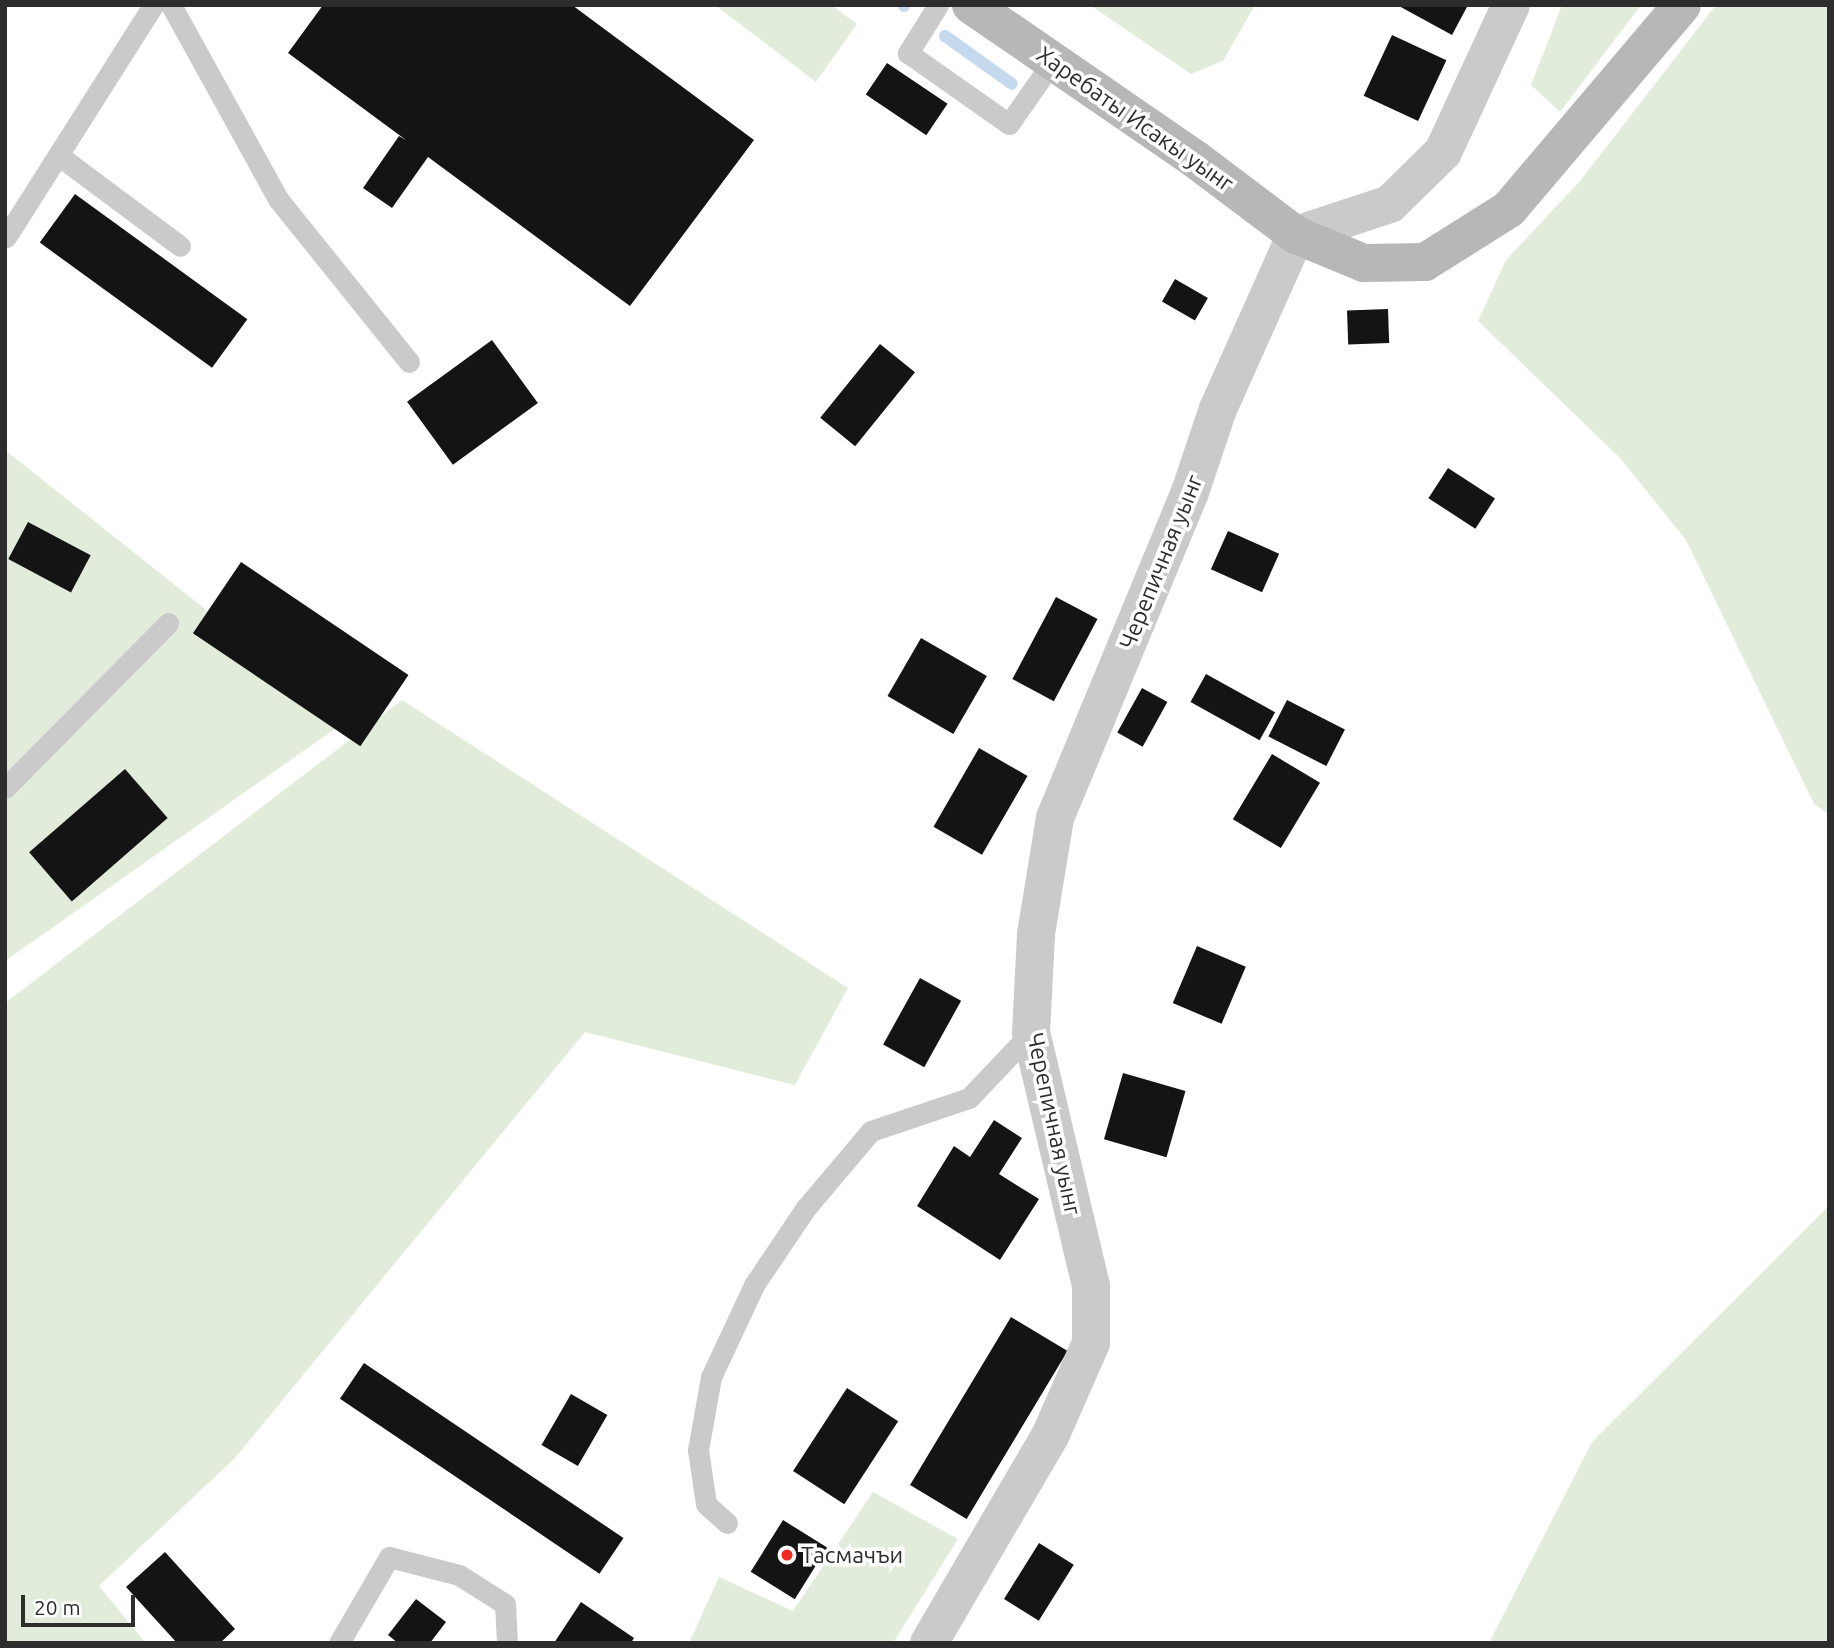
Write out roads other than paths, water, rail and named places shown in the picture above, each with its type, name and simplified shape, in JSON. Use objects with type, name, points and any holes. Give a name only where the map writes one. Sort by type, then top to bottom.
[{"type":"main road","name":"Харебаты Исакы уынг","points":[[971,5],[1296,235],[1364,263],[1425,262],[1509,209],[1682,5]]},
{"type":"street","points":[[1296,235],[1390,204],[1443,152],[1511,5]]},
{"type":"street","name":"Черепичная уынг","points":[[929,1643],[1051,1434],[1091,1343],[1091,1286],[1031,1032],[1036,934],[1055,818],[1190,492],[1218,409],[1296,235]]},
{"type":"lane","points":[[6,237],[153,5]]},
{"type":"lane","points":[[171,5],[278,199],[409,362]]},
{"type":"lane","points":[[938,5],[908,53],[1009,124],[1053,61]]},
{"type":"lane","points":[[58,155],[180,246]]},
{"type":"lane","points":[[5,788],[168,623]]},
{"type":"lane","points":[[727,1523],[706,1504],[698,1450],[711,1377],[754,1285],[804,1209],[871,1131],[970,1098],[1031,1032]]},
{"type":"lane","points":[[339,1643],[389,1557],[459,1575],[505,1604],[507,1643]]},
{"type":"waterway","points":[[945,36],[1012,84]]},
{"type":"place","name":"Тасмачъи","points":[[787,1555]]}]
